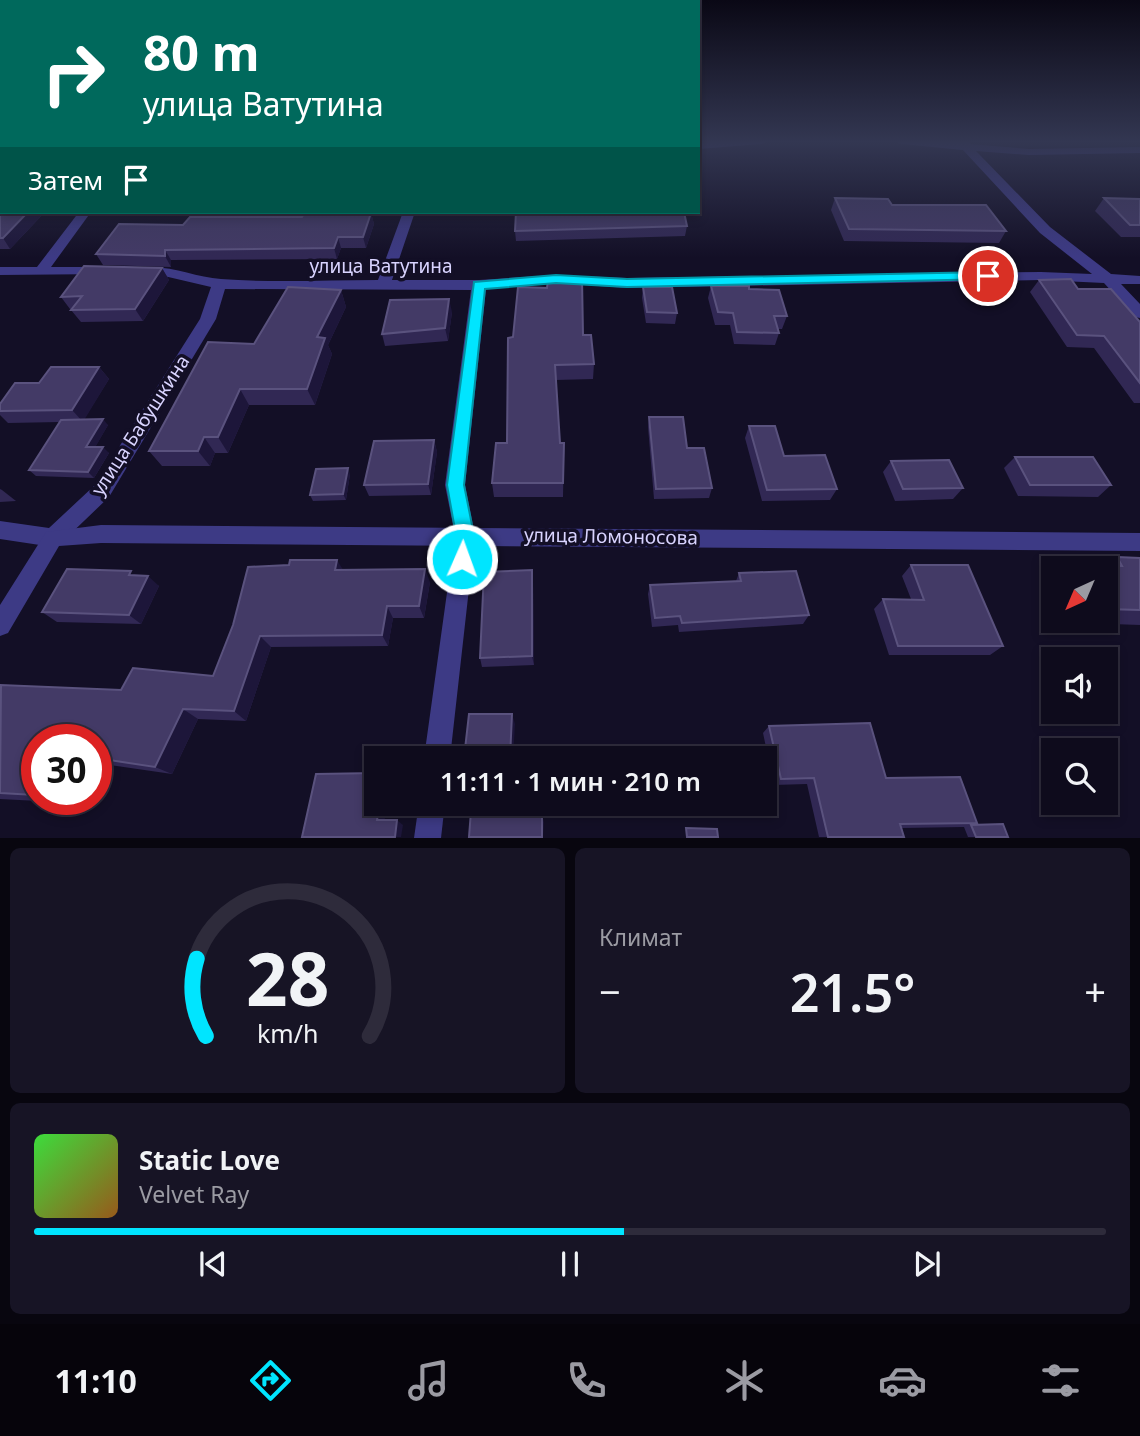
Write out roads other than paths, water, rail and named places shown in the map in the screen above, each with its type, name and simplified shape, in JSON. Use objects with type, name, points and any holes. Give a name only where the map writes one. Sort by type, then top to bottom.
[{"type":"street","points":[[999,180],[1045,230],[1109,280],[1140,313]]},
{"type":"street","points":[[41,271],[84,214]]},
{"type":"street","points":[[383,285],[408,214]]},
{"type":"street","name":"улица Ватутина","points":[[0,271],[164,272],[219,285],[479,285],[556,279],[627,283],[1041,276],[1140,280]]},
{"type":"street","name":"улица Бабушкина","points":[[0,625],[52,538],[102,491],[208,319],[219,285]]},
{"type":"street","points":[[439,746],[465,535],[455,485],[479,285]]},
{"type":"street","name":"улица Ломоносова","points":[[0,530],[52,538],[101,534],[465,535],[1140,542]]},
{"type":"street","points":[[427,838],[430,816]]}]
